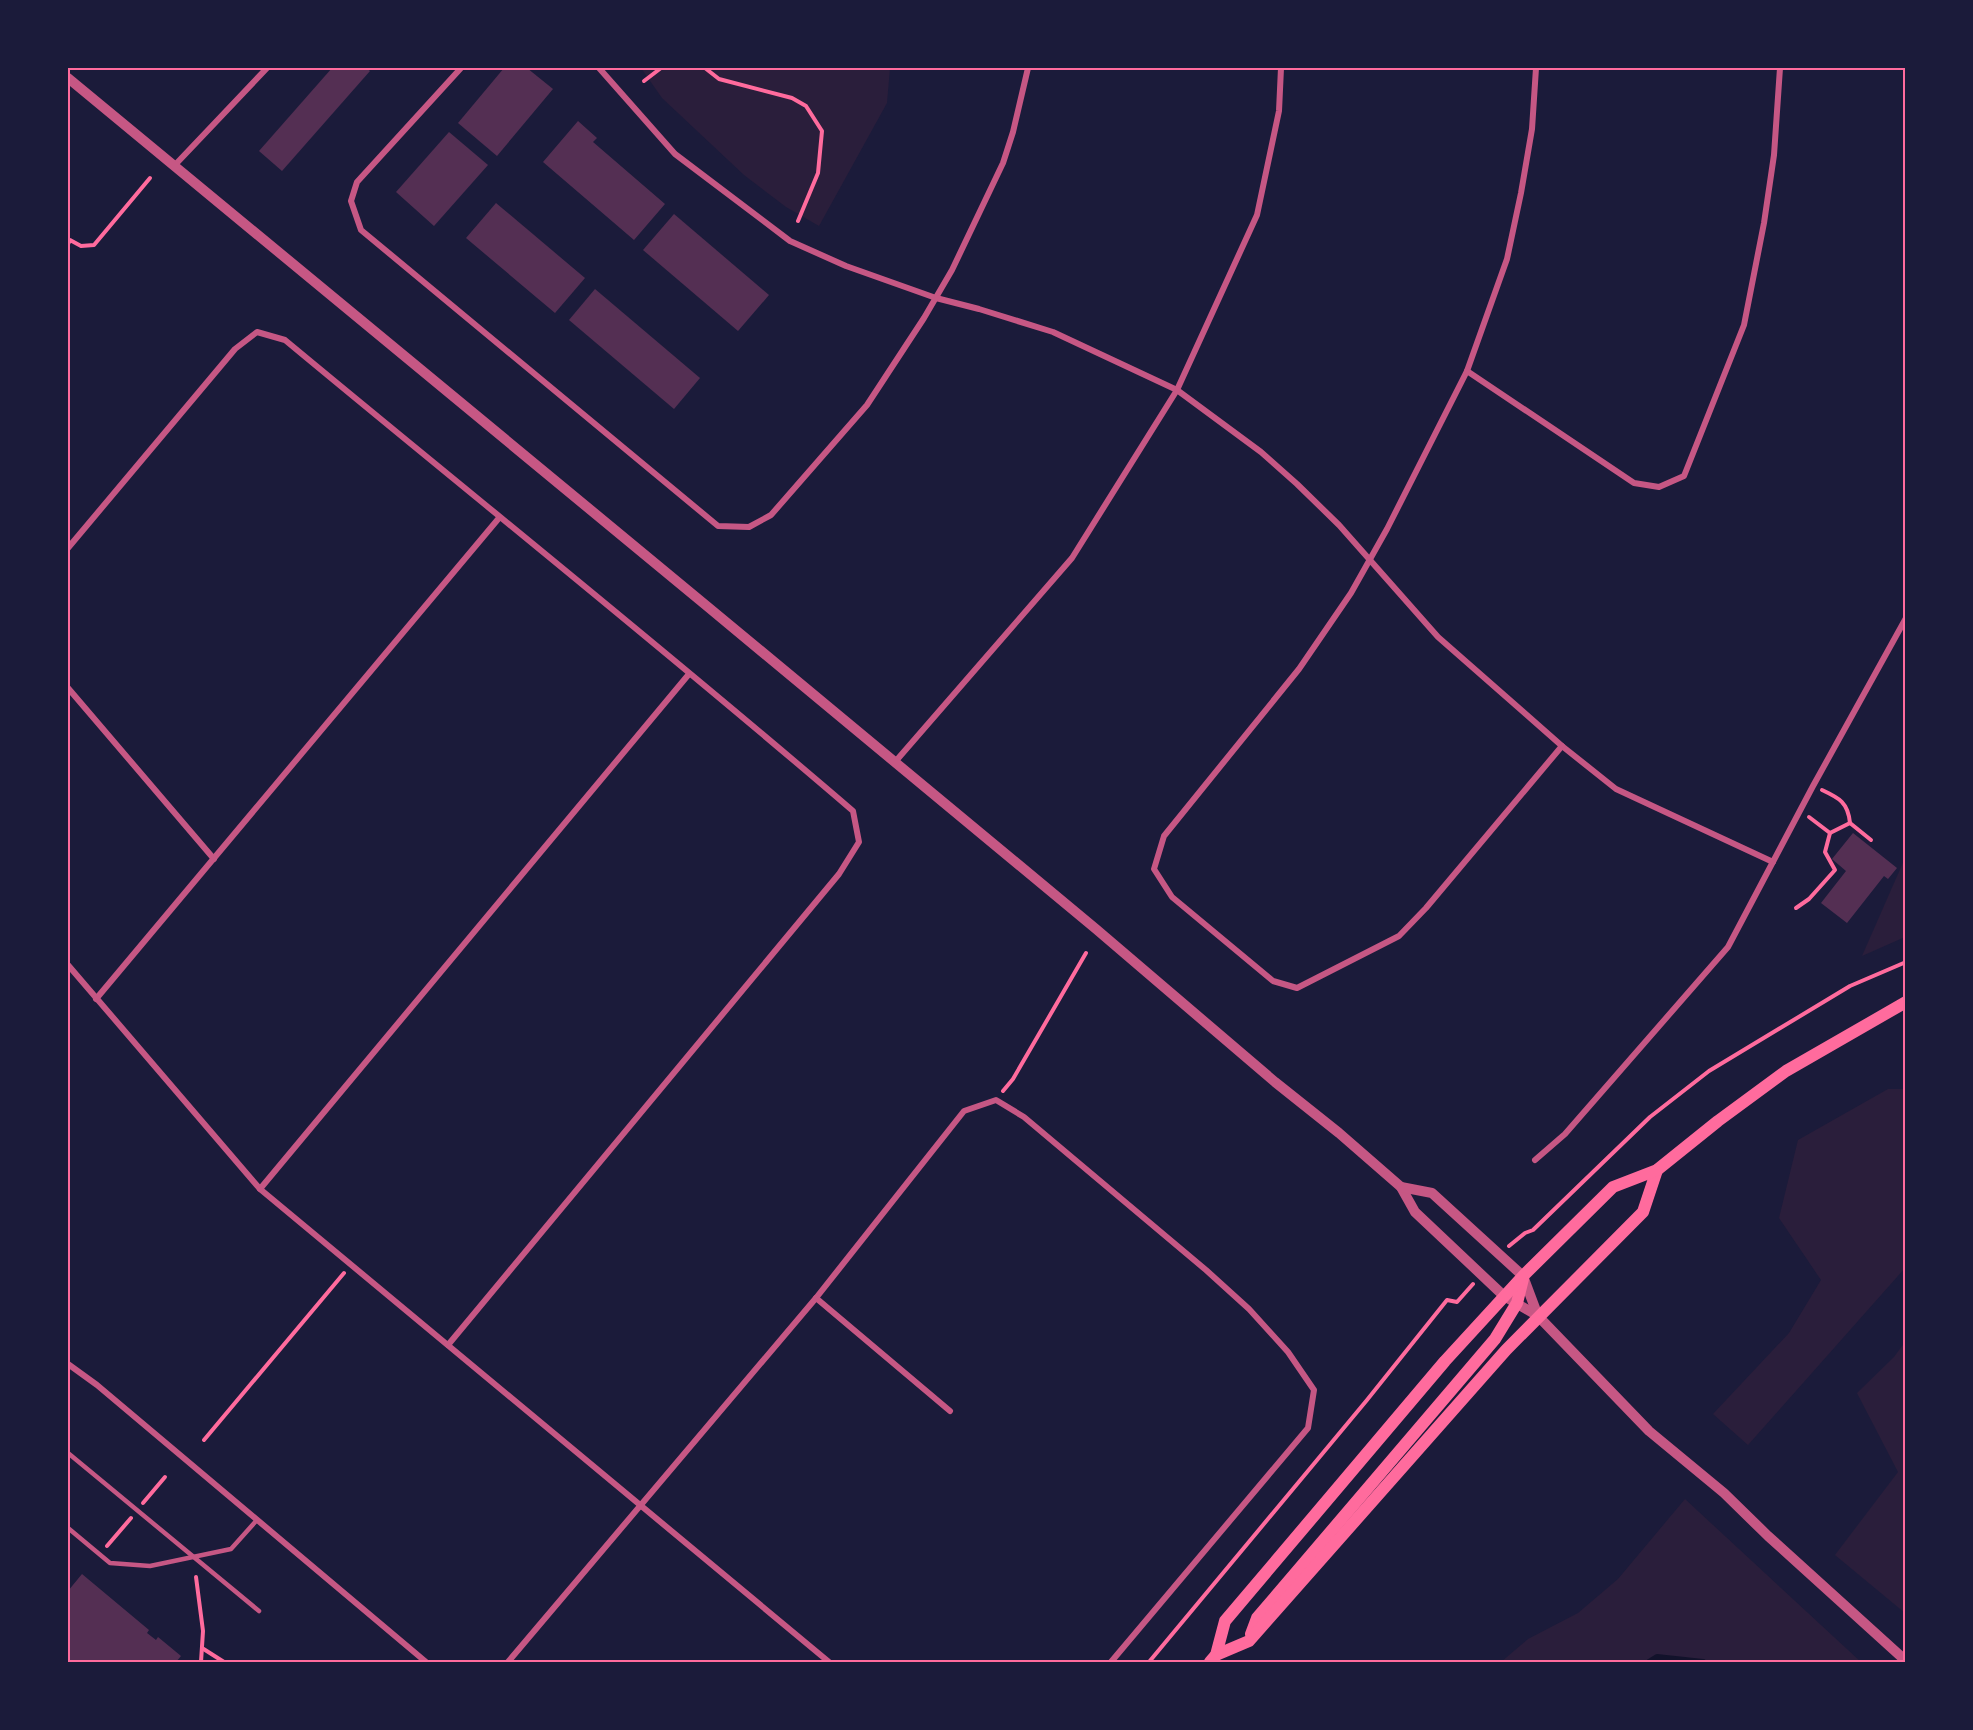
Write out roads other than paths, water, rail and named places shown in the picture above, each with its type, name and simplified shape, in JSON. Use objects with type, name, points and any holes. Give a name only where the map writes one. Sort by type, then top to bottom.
[{"type":"main road","points":[[1213,1659],[1225,1621],[1437,1370],[1523,1276],[1613,1187],[1657,1170],[1786,1071],[1905,1002]]},
{"type":"main road","points":[[1213,1659],[1249,1641],[1538,1316],[1643,1212],[1657,1170]]},
{"type":"main road","points":[[1249,1641],[1257,1618],[1495,1339],[1517,1303],[1523,1276]]},
{"type":"street","points":[[174,167],[267,68]]},
{"type":"street","points":[[461,68],[357,182],[351,201],[361,230],[718,526],[749,527],[771,515],[867,405],[936,298],[952,270],[1002,163],[1013,132],[1028,68]]},
{"type":"street","points":[[599,68],[675,154],[790,241],[846,266],[936,298],[1053,332],[1177,390],[1253,446],[1297,484],[1339,525],[1369,562],[1438,637],[1562,746],[1616,789],[1773,862]]},
{"type":"street","points":[[895,762],[1072,558],[1177,390],[1257,215],[1279,111],[1281,68]]},
{"type":"street","points":[[1536,68],[1532,129],[1509,248],[1467,371],[1351,593],[1299,669],[1164,836],[1154,869],[1172,897],[1273,981],[1297,988],[1399,936],[1426,908],[1562,746]]},
{"type":"street","points":[[1467,371],[1634,483],[1659,487],[1684,476],[1744,325],[1764,223],[1774,155],[1780,68]]},
{"type":"street","points":[[68,78],[895,762],[1401,1187],[1415,1212],[1504,1296],[1538,1316],[1649,1431],[1724,1493],[1905,1661]]},
{"type":"street","points":[[68,548],[236,349],[257,332],[285,340],[499,518],[570,573],[853,811],[859,842],[839,874],[448,1346]]},
{"type":"street","points":[[96,999],[499,518]]},
{"type":"street","points":[[1535,1160],[1566,1134],[1728,947],[1905,618]]},
{"type":"street","points":[[260,1189],[689,674]]},
{"type":"street","points":[[68,688],[214,859]]},
{"type":"street","points":[[68,965],[260,1189],[829,1662]]},
{"type":"street","points":[[508,1662],[816,1298],[964,1112],[996,1100],[1024,1117],[1249,1309],[1288,1352],[1314,1390],[1308,1428],[1111,1662]]},
{"type":"street","points":[[1401,1187],[1432,1193],[1523,1276],[1538,1316]]},
{"type":"street","points":[[816,1298],[950,1411]]},
{"type":"street","points":[[68,1364],[97,1385],[426,1662]]},
{"type":"lane","points":[[68,1453],[259,1611]]},
{"type":"lane","points":[[68,1528],[111,1563],[150,1566],[231,1549],[256,1521]]},
{"type":"waterway","points":[[1649,1662],[1657,1657],[1703,1662]]}]
